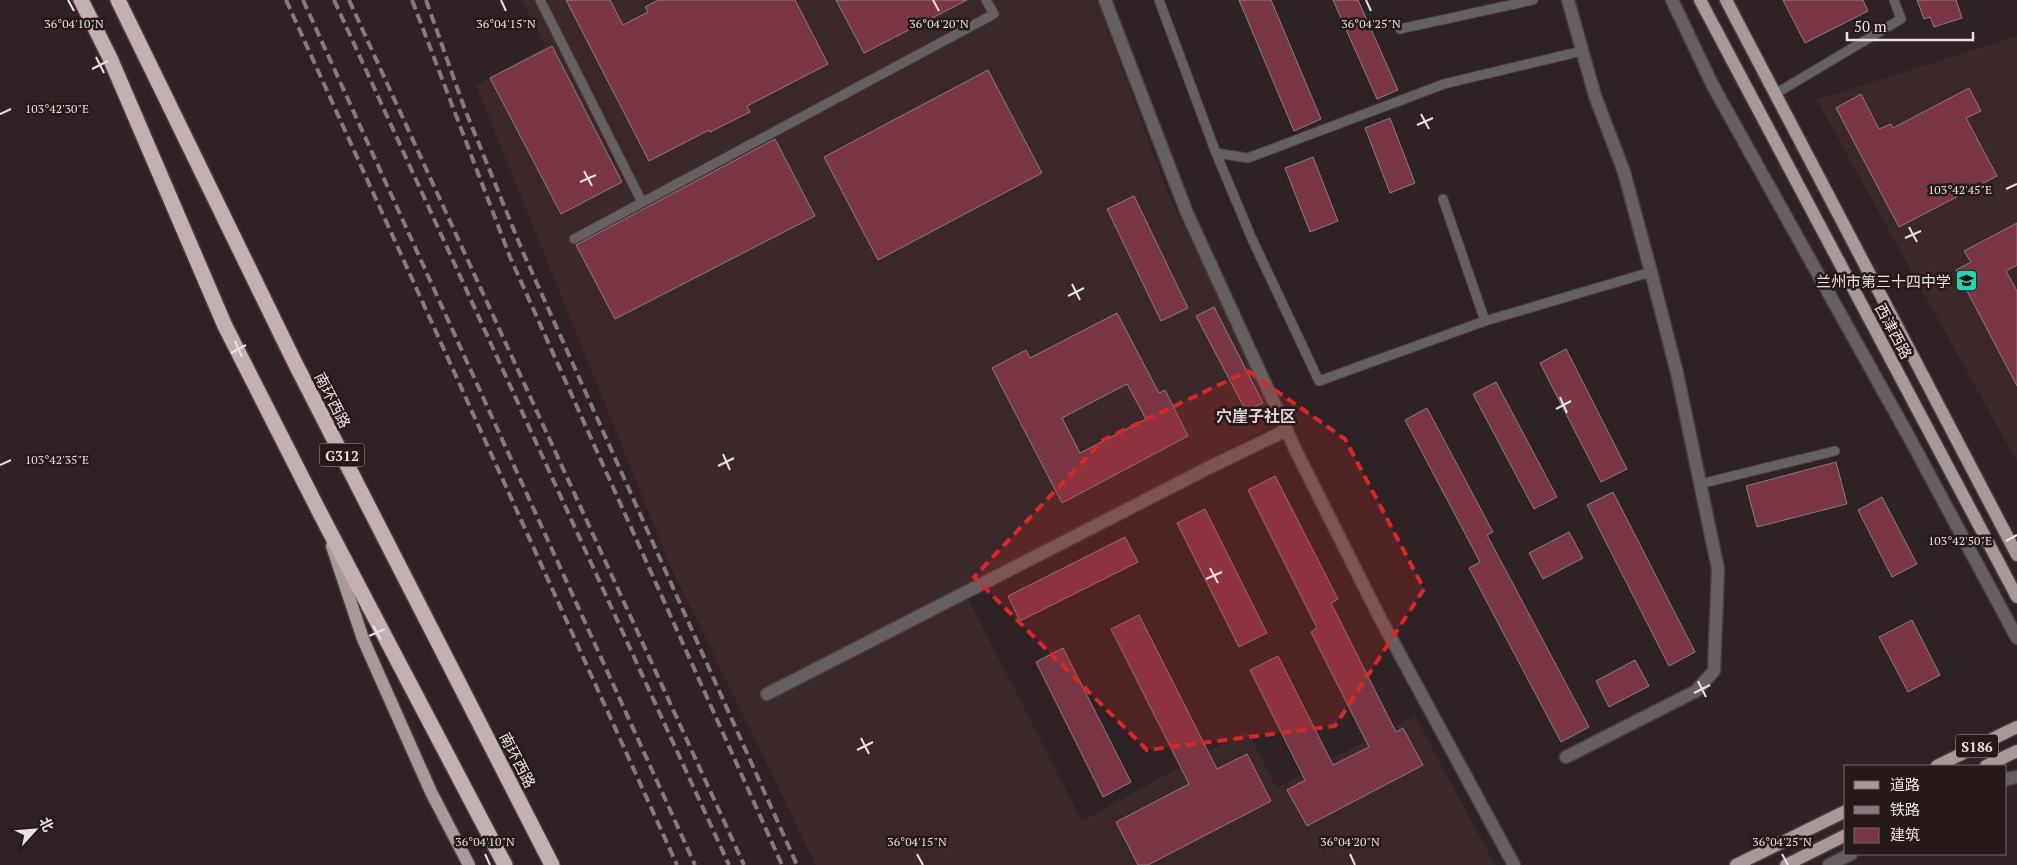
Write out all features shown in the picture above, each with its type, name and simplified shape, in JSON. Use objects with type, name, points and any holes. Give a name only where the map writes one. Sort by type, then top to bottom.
[{"type":"highway","name":"G312","points":[[81,0],[110,58],[225,326],[321,515],[505,865]]},
{"type":"highway","name":"南环西路","points":[[118,0],[295,364],[552,865]]},
{"type":"main road","name":"西津西路","points":[[1700,0],[2017,597]]},
{"type":"main road","name":"西津西路","points":[[1726,0],[2017,555]]},
{"type":"main road","points":[[321,515],[363,639],[431,792],[469,865]]},
{"type":"main road","name":"S186","points":[[1938,765],[2017,726]]},
{"type":"main road","name":"S186","points":[[1988,765],[2017,751]]},
{"type":"main road","points":[[1736,865],[1844,812]]},
{"type":"main road","points":[[1786,865],[1844,837]]},
{"type":"street","points":[[1105,0],[1187,213],[1287,430],[1380,618],[1514,865]]},
{"type":"street","points":[[1566,757],[1696,691],[1714,671],[1718,569],[1677,373],[1651,272],[1624,172],[1595,96],[1568,0]]},
{"type":"street","points":[[1672,0],[1713,86],[1909,437],[2017,638]]},
{"type":"street","points":[[767,694],[1203,470],[1287,430]]},
{"type":"street","points":[[1829,865],[1849,855]]},
{"type":"lane","points":[[540,0],[642,202]]},
{"type":"lane","points":[[574,239],[994,14],[986,0]]},
{"type":"lane","points":[[1159,0],[1216,154],[1252,239],[1319,381],[1485,321],[1651,272]]},
{"type":"lane","points":[[1400,29],[1532,0]]},
{"type":"lane","points":[[1776,94],[1901,19],[1894,0]]},
{"type":"lane","points":[[1216,154],[1248,158],[1444,84],[1582,51]]},
{"type":"lane","points":[[1443,199],[1485,321]]},
{"type":"lane","points":[[1700,484],[1835,451]]},
{"type":"highlighted area","points":[[1248,371],[1345,439],[1424,589],[1335,726],[1147,750],[974,577],[1103,440]]},
{"type":"shaded area","points":[[522,0],[1097,0],[1167,191],[1280,422],[962,587],[1082,821],[1247,730],[1276,788],[1415,716],[1495,865],[816,865],[670,565],[476,85],[545,47]]},
{"type":"shaded area","name":"兰州市第三十四中学","points":[[2017,36],[2017,462],[1817,100]]},
{"type":"building","points":[[566,0],[610,0],[623,25],[648,12],[645,7],[658,0],[795,0],[828,64],[747,106],[750,112],[710,132],[709,130],[649,161]]},
{"type":"building","points":[[836,0],[967,0],[864,53]]},
{"type":"building","points":[[1239,0],[1271,0],[1321,119],[1294,131]]},
{"type":"building","points":[[1333,0],[1358,0],[1398,90],[1377,99]]},
{"type":"building","points":[[1783,0],[1863,0],[1868,11],[1805,43]]},
{"type":"building","points":[[1917,0],[1956,0],[1962,18],[1934,27],[1930,17],[1924,19]]},
{"type":"building","points":[[552,46],[622,182],[561,214],[490,78]]},
{"type":"building","points":[[988,70],[1042,173],[878,260],[824,157]]},
{"type":"building","points":[[1969,88],[1981,111],[1966,118],[1997,176],[1899,227],[1836,108],[1861,94],[1879,129],[1891,124],[1893,128]]},
{"type":"building","points":[[1390,118],[1415,183],[1390,193],[1365,128]]},
{"type":"building","points":[[775,139],[815,216],[615,319],[576,245]]},
{"type":"building","points":[[1313,157],[1338,221],[1310,232],[1285,168]]},
{"type":"building","points":[[1134,196],[1188,308],[1161,321],[1107,209]]},
{"type":"building","points":[[2017,223],[2017,265],[2006,271],[2017,291],[2017,386],[1956,270],[1971,262],[1964,251]]},
{"type":"building","points":[[1214,307],[1263,403],[1246,411],[1196,316]]},
{"type":"building","points":[[1117,313],[1159,393],[1165,390],[1188,436],[1062,503],[992,368],[1026,350],[1030,358]],"holes":[[[1127,384],[1146,419],[1080,453],[1062,418]]]},
{"type":"building","points":[[1566,349],[1627,469],[1601,482],[1540,363]]},
{"type":"building","points":[[1496,382],[1557,497],[1534,509],[1473,394]]},
{"type":"building","points":[[1427,408],[1493,532],[1487,535],[1589,727],[1561,742],[1469,568],[1480,562],[1405,420]]},
{"type":"building","points":[[1836,462],[1847,504],[1757,527],[1746,486]]},
{"type":"building","points":[[1275,476],[1338,599],[1331,603],[1396,732],[1403,728],[1423,765],[1307,826],[1287,790],[1305,780],[1250,670],[1278,656],[1333,765],[1369,747],[1311,632],[1317,628],[1248,490]]},
{"type":"building","points":[[1613,492],[1695,652],[1669,666],[1587,505]]},
{"type":"building","points":[[1882,497],[1917,564],[1892,577],[1858,510]]},
{"type":"building","points":[[1205,509],[1267,633],[1239,647],[1177,523]]},
{"type":"building","points":[[1569,532],[1583,558],[1543,579],[1529,553]]},
{"type":"building","points":[[1125,537],[1138,562],[1020,621],[1008,596]]},
{"type":"building","points":[[1139,615],[1217,769],[1247,754],[1271,801],[1148,865],[1138,865],[1116,822],[1189,784],[1111,629]]},
{"type":"building","points":[[1912,620],[1940,675],[1908,692],[1879,637]]},
{"type":"building","points":[[1063,648],[1131,782],[1103,797],[1036,662]]},
{"type":"building","points":[[1635,660],[1649,686],[1609,707],[1596,681]]},
{"type":"railway","points":[[286,0],[677,865]]},
{"type":"railway","points":[[303,0],[695,865]]},
{"type":"railway","points":[[334,0],[729,865]]},
{"type":"railway","points":[[349,0],[744,865]]},
{"type":"railway","points":[[412,0],[510,257],[782,865]]},
{"type":"railway","points":[[426,0],[464,107],[522,250],[797,865]]},
{"type":"place","name":"兰州市第三十四中学","points":[[1967,281]]},
{"type":"district","name":"穴崖子社区","points":[[1256,416]]}]
